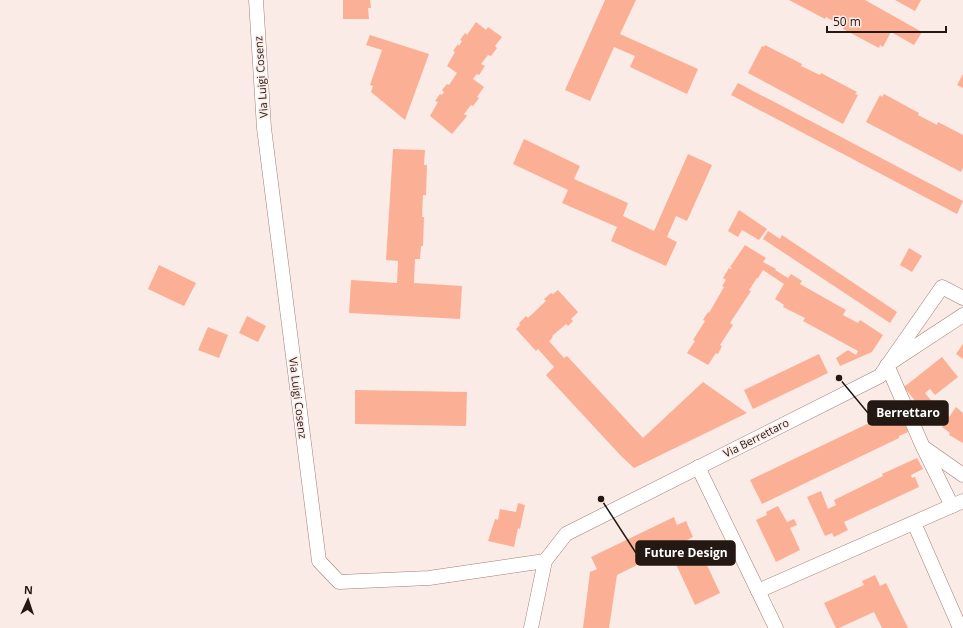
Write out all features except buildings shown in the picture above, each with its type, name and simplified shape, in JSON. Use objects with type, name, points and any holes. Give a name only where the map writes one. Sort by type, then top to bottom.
[{"type":"street","name":"Via Luigi Cosenz","points":[[256,0],[264,128],[319,561],[339,582],[429,578],[545,561]]},
{"type":"street","name":"Via Berrettaro","points":[[545,561],[566,534],[880,376],[942,287],[963,298]]},
{"type":"street","points":[[758,591],[958,504],[923,447],[887,365],[963,315]]},
{"type":"street","points":[[923,447],[963,475]]},
{"type":"street","points":[[698,467],[776,628]]},
{"type":"street","points":[[914,523],[960,628]]},
{"type":"street","points":[[532,628],[545,561]]},
{"type":"place","name":"Berrettaro","points":[[839,378]]},
{"type":"place","name":"Future Design","points":[[601,499]]}]
